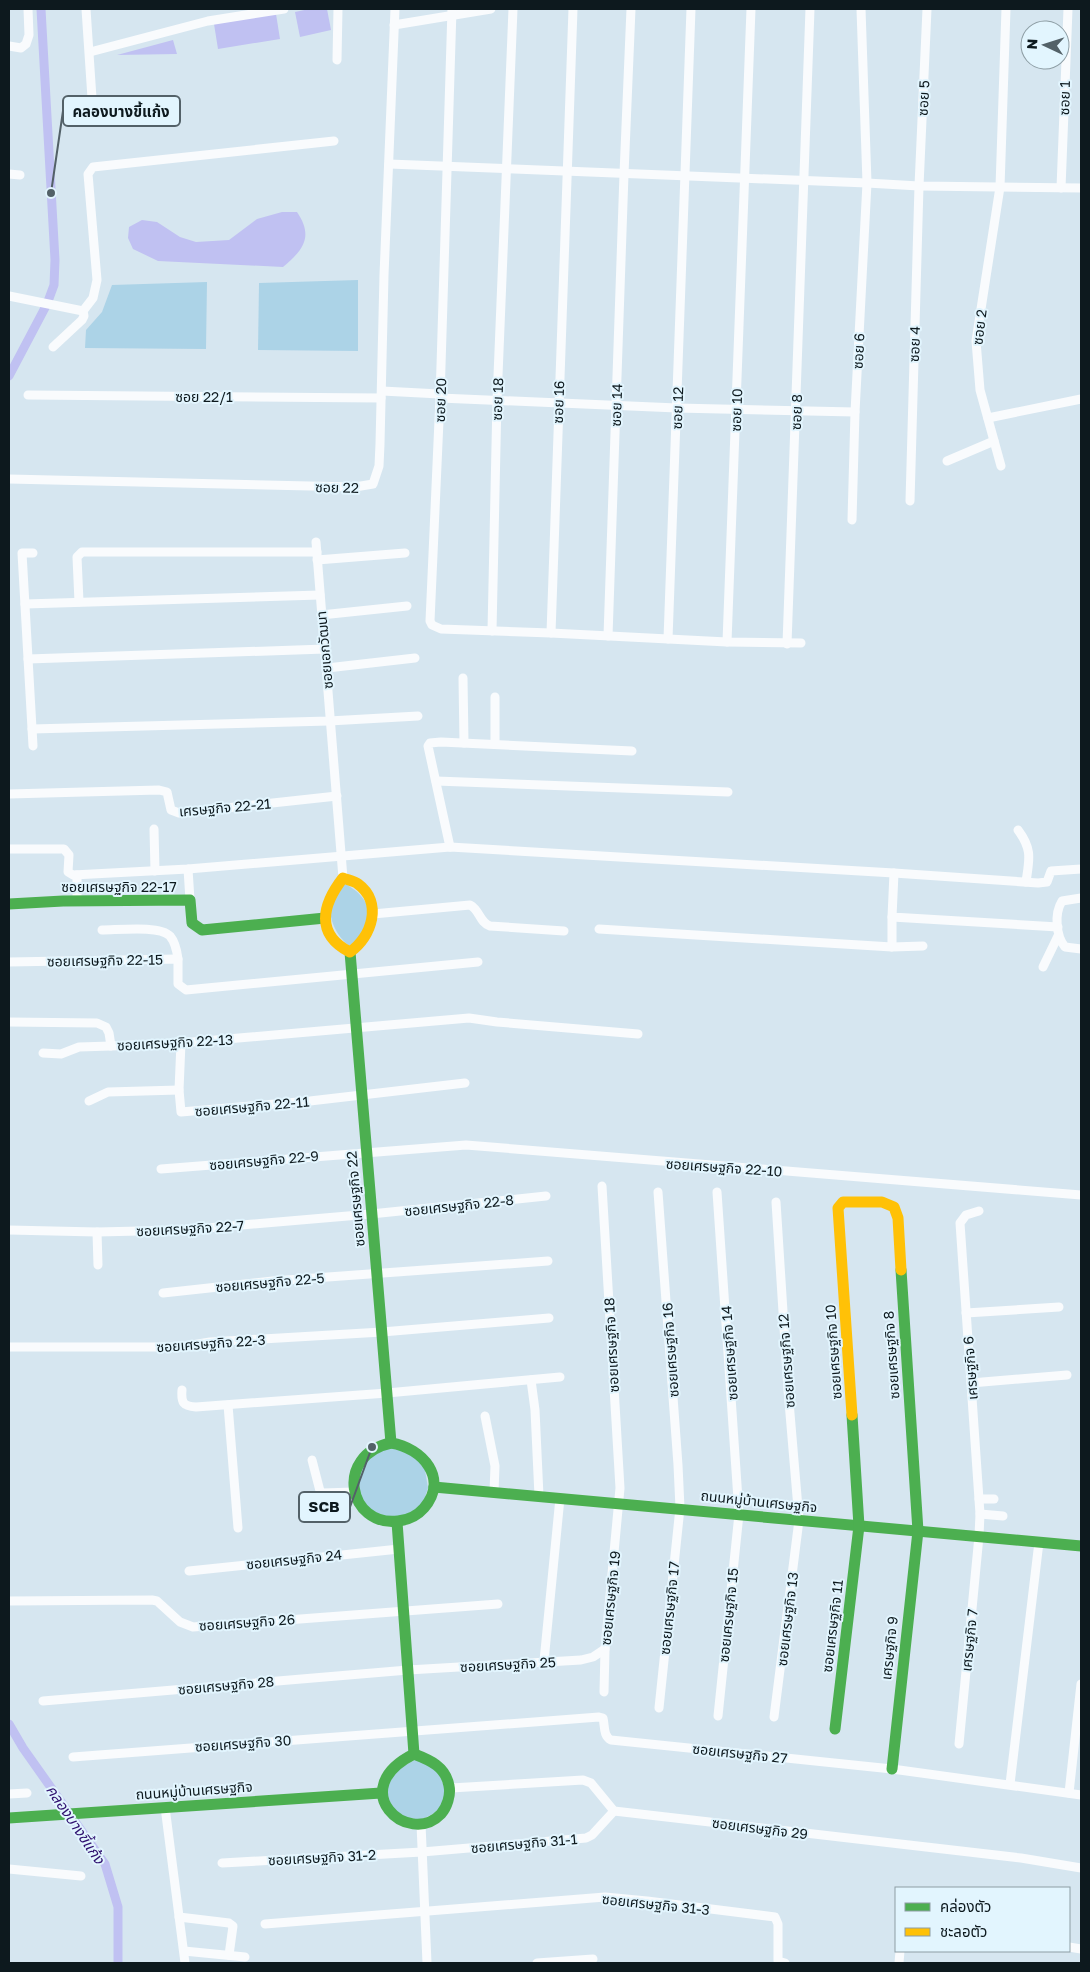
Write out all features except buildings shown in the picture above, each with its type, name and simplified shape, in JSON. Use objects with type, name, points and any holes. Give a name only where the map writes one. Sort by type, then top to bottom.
[{"type":"street","points":[[9,46],[21,48],[26,44],[29,35],[28,9]]},
{"type":"street","points":[[86,9],[93,113]]},
{"type":"street","points":[[90,52],[226,13],[284,9]]},
{"type":"street","points":[[337,60],[338,9]]},
{"type":"street","name":"ซอย 22","points":[[9,479],[366,487],[373,484],[379,466],[384,275],[395,9]]},
{"type":"street","points":[[394,26],[452,12],[490,9]]},
{"type":"street","name":"ซอย 18","points":[[492,631],[497,400],[513,9]]},
{"type":"street","name":"ซอย 16","points":[[550,632],[573,9]]},
{"type":"street","name":"ซอย 14","points":[[608,636],[631,9]]},
{"type":"street","name":"ซอย 12","points":[[668,639],[691,9]]},
{"type":"street","name":"ซอย 10","points":[[727,642],[751,9]]},
{"type":"street","name":"ซอย 8","points":[[787,644],[810,9]]},
{"type":"street","name":"ซอย 6","points":[[852,520],[855,412],[867,183],[861,9]]},
{"type":"street","name":"ซอย 5","points":[[919,186],[927,9]]},
{"type":"street","name":"ซอย 2","points":[[1001,466],[980,390],[976,341],[1000,187],[1006,9]]},
{"type":"street","name":"ซอย 1","points":[[1061,188],[1068,9]]},
{"type":"street","name":"ซอย 20","points":[[452,12],[440,396],[430,614],[432,625],[441,629],[492,631]]},
{"type":"street","points":[[69,116],[166,108]]},
{"type":"street","points":[[52,347],[82,320],[84,316],[83,311],[92,298],[97,280],[88,181],[88,174],[93,167],[334,141]]},
{"type":"street","points":[[389,164],[919,186],[1081,188]]},
{"type":"street","points":[[9,174],[20,175]]},
{"type":"street","name":"ซอย 4","points":[[910,501],[919,186]]},
{"type":"street","points":[[9,296],[83,311]]},
{"type":"street","name":"ซอย 22/1","points":[[28,394],[381,394],[677,408],[855,412]]},
{"type":"street","points":[[988,418],[1081,399]]},
{"type":"street","points":[[947,461],[994,442]]},
{"type":"street","name":"ซอยเอกวัฒนา","points":[[316,542],[327,668],[329,720],[337,796]]},
{"type":"street","points":[[78,602],[78,557],[82,552],[317,556],[404,553]]},
{"type":"street","points":[[33,553],[22,553],[33,746]]},
{"type":"street","points":[[24,604],[320,595]]},
{"type":"street","points":[[321,615],[407,606]]},
{"type":"street","points":[[492,631],[801,644]]},
{"type":"street","points":[[28,659],[325,649]]},
{"type":"street","points":[[327,668],[416,658]]},
{"type":"street","points":[[463,678],[464,743]]},
{"type":"street","points":[[495,697],[495,744]]},
{"type":"street","points":[[32,729],[418,716]]},
{"type":"street","points":[[450,847],[428,746],[434,742],[632,751]]},
{"type":"street","points":[[436,781],[728,792]]},
{"type":"street","name":"เศรษฐกิจ 22-21","points":[[9,794],[159,790],[167,792],[171,810],[179,813],[337,796]]},
{"type":"street","points":[[337,796],[343,878],[333,889],[327,900],[325,918],[328,930],[335,942],[340,948],[350,952],[358,948],[365,939],[373,914],[369,899],[359,884],[343,878]]},
{"type":"street","points":[[154,829],[155,871]]},
{"type":"street","points":[[1018,830],[1026,840],[1029,850],[1026,882]]},
{"type":"street","points":[[9,850],[64,849],[69,855],[68,872],[77,875],[342,858],[450,847],[1046,883],[1051,871],[1056,869],[1081,869]]},
{"type":"street","points":[[188,869],[190,900]]},
{"type":"street","points":[[892,947],[894,873]]},
{"type":"street","points":[[77,875],[77,901]]},
{"type":"street","points":[[1043,968],[1058,932],[1062,901],[1081,898]]},
{"type":"street","name":"ซอยเศรษฐกิจ 22-17","points":[[9,904],[190,900],[192,923],[202,930],[325,918]]},
{"type":"street","points":[[373,914],[470,904],[474,906],[486,925],[564,931]]},
{"type":"street","points":[[892,916],[1058,932]]},
{"type":"street","points":[[599,929],[892,947],[923,946]]},
{"type":"street","points":[[102,930],[154,930],[164,932],[174,942],[178,959]]},
{"type":"street","points":[[1058,932],[1065,947],[1081,949]]},
{"type":"street","name":"ซอยเศรษฐกิจ 22","points":[[350,952],[391,1443]]},
{"type":"street","name":"ซอยเศรษฐกิจ 22-15","points":[[9,962],[178,959],[178,984],[186,990],[352,974]]},
{"type":"street","points":[[352,974],[478,962]]},
{"type":"street","name":"ซอยเศรษฐกิจ 22-13","points":[[9,1022],[97,1024],[106,1027],[111,1046],[181,1044],[469,1018],[638,1034]]},
{"type":"street","name":"ซอยเศรษฐกิจ 22-11","points":[[181,1044],[179,1090],[181,1112],[310,1101],[362,1094]]},
{"type":"street","points":[[43,1052],[60,1054],[79,1047],[111,1046]]},
{"type":"street","points":[[362,1094],[465,1084]]},
{"type":"street","points":[[89,1101],[108,1092],[179,1090]]},
{"type":"street","name":"ซอยเศรษฐกิจ 22-10","points":[[366,1152],[466,1145],[1081,1195]]},
{"type":"street","name":"ซอยเศรษฐกิจ 22-9","points":[[161,1169],[366,1152]]},
{"type":"street","name":"ซอยเศรษฐกิจ 18","points":[[602,1186],[619,1504]]},
{"type":"street","name":"ซอยเศรษฐกิจ 16","points":[[658,1192],[680,1508]]},
{"type":"street","name":"ซอยเศรษฐกิจ 14","points":[[718,1192],[739,1514]]},
{"type":"street","name":"ซอยเศรษฐกิจ 22-8","points":[[371,1214],[546,1196]]},
{"type":"street","name":"ซอยเศรษฐกิจ 12","points":[[776,1202],[788,1390],[799,1520]]},
{"type":"street","name":"ซอยเศรษฐกิจ 10","points":[[859,1526],[838,1208],[843,1202],[866,1202]]},
{"type":"street","name":"ซอยเศรษฐกิจ 8","points":[[866,1202],[882,1202],[889,1205],[894,1208],[898,1218],[918,1531]]},
{"type":"street","name":"เศรษฐกิจ 6","points":[[979,1211],[966,1215],[960,1223],[980,1514],[979,1536]]},
{"type":"street","name":"ซอยเศรษฐกิจ 22-7","points":[[9,1230],[97,1232],[184,1230],[371,1214]]},
{"type":"street","points":[[97,1232],[98,1264]]},
{"type":"street","name":"ซอยเศรษฐกิจ 22-5","points":[[163,1293],[273,1281],[548,1261]]},
{"type":"street","points":[[966,1313],[1059,1307]]},
{"type":"street","name":"ซอยเศรษฐกิจ 22-3","points":[[9,1346],[180,1347],[210,1342],[382,1332],[549,1318]]},
{"type":"street","points":[[971,1383],[1067,1375]]},
{"type":"street","points":[[182,1390],[181,1401],[186,1407],[387,1393],[560,1377]]},
{"type":"street","points":[[530,1380],[535,1410],[540,1496]]},
{"type":"street","points":[[228,1405],[238,1528]]},
{"type":"street","points":[[485,1416],[495,1466],[494,1492]]},
{"type":"street","points":[[391,1443],[404,1444],[416,1450],[425,1459],[431,1472],[434,1487],[427,1503],[414,1517],[397,1522],[382,1521],[370,1515],[360,1505],[354,1492],[354,1478],[360,1460],[377,1446],[391,1443]]},
{"type":"street","points":[[312,1460],[320,1491],[323,1493],[354,1492]]},
{"type":"street","name":"ถนนหมู่บ้านเศรษฐกิจ","points":[[434,1487],[1081,1546]]},
{"type":"street","points":[[544,1661],[560,1498]]},
{"type":"street","points":[[979,1499],[994,1499]]},
{"type":"street","name":"ซอยเศรษฐกิจ 19","points":[[604,1692],[605,1649],[619,1504]]},
{"type":"street","name":"ซอยเศรษฐกิจ 17","points":[[659,1708],[680,1508]]},
{"type":"street","name":"ซอยเศรษฐกิจ 15","points":[[718,1716],[739,1514]]},
{"type":"street","points":[[980,1514],[1003,1516]]},
{"type":"street","name":"ซอยเศรษฐกิจ 13","points":[[774,1717],[799,1520]]},
{"type":"street","points":[[397,1522],[414,1754]]},
{"type":"street","name":"ซอยเศรษฐกิจ 11","points":[[835,1729],[859,1526]]},
{"type":"street","name":"เศรษฐกิจ 9","points":[[892,1769],[918,1531]]},
{"type":"street","name":"เศรษฐกิจ 7","points":[[958,1744],[979,1536]]},
{"type":"street","points":[[1010,1784],[1039,1542]]},
{"type":"street","name":"ซอยเศรษฐกิจ 24","points":[[189,1571],[399,1548]]},
{"type":"street","name":"ซอยเศรษฐกิจ 26","points":[[9,1601],[152,1600],[156,1601],[180,1622],[193,1626],[498,1604]]},
{"type":"street","name":"ซอยเศรษฐกิจ 25","points":[[408,1670],[587,1660],[605,1649]]},
{"type":"street","name":"ซอยเศรษฐกิจ 28","points":[[44,1701],[408,1670]]},
{"type":"street","points":[[1069,1793],[1081,1684]]},
{"type":"street","name":"ซอยเศรษฐกิจ 27","points":[[413,1730],[599,1717],[603,1718],[605,1734],[611,1740],[892,1769],[1081,1795]]},
{"type":"street","name":"ซอยเศรษฐกิจ 30","points":[[73,1757],[413,1730]]},
{"type":"street","points":[[414,1754],[426,1756],[438,1764],[446,1775],[450,1788],[449,1802],[442,1814],[432,1822],[421,1824],[412,1824],[398,1819],[388,1811],[380,1793],[384,1780],[390,1770],[398,1762],[414,1754]]},
{"type":"street","points":[[450,1788],[583,1780],[591,1784],[614,1811]]},
{"type":"street","points":[[9,1794],[27,1793]]},
{"type":"street","name":"ถนนหมู่บ้านเศรษฐกิจ","points":[[9,1818],[380,1793]]},
{"type":"street","points":[[165,1807],[185,1963]]},
{"type":"street","name":"ซอยเศรษฐกิจ 31-1","points":[[422,1852],[586,1838],[592,1835],[614,1811]]},
{"type":"street","name":"ซอยเศรษฐกิจ 29","points":[[614,1811],[1021,1858],[1081,1868]]},
{"type":"street","points":[[421,1824],[427,1963]]},
{"type":"street","name":"ซอยเศรษฐกิจ 31-2","points":[[222,1863],[422,1852]]},
{"type":"street","points":[[9,1869],[81,1876]]},
{"type":"street","name":"ซอยเศรษฐกิจ 31-3","points":[[424,1910],[617,1897],[769,1916],[777,1920],[776,1955],[778,1960],[785,1963]]},
{"type":"street","points":[[265,1924],[424,1910]]},
{"type":"street","points":[[179,1917],[229,1923],[233,1926],[229,1955]]},
{"type":"street","points":[[184,1951],[245,1957]]},
{"type":"street","points":[[537,1963],[593,1959]]},
{"type":"shaded area","points":[[309,9],[327,9],[331,30],[300,37],[295,12]]},
{"type":"shaded area","points":[[276,14],[280,39],[218,49],[214,24]]},
{"type":"shaded area","points":[[173,40],[177,54],[117,55]]},
{"type":"shaded area","points":[[282,212],[297,212],[305,229],[304,242],[301,249],[283,267],[158,261],[133,249],[128,238],[129,227],[142,220],[157,222],[180,237],[196,242],[229,240],[257,219]]},
{"type":"shaded area","points":[[358,280],[358,351],[258,350],[259,283]]},
{"type":"shaded area","points":[[207,282],[206,349],[85,348],[86,330],[102,312],[112,285]]},
{"type":"shaded area","points":[[345,884],[361,896],[368,908],[369,914],[365,931],[351,947],[336,931],[330,909],[334,895]]},
{"type":"shaded area","points":[[381,1448],[405,1448],[424,1464],[428,1488],[424,1500],[417,1509],[396,1519],[374,1514],[359,1496],[357,1474],[361,1461]]},
{"type":"shaded area","points":[[417,1759],[436,1766],[447,1794],[438,1811],[421,1820],[401,1817],[388,1802],[386,1782],[390,1773]]},
{"type":"waterway","name":"คลองบางขี้แก้ง","points":[[9,376],[47,304],[54,285],[55,260],[41,9]]},
{"type":"waterway","name":"คลองบางขี้แก้ง","points":[[9,1724],[23,1748],[105,1864],[118,1907],[118,1963]]},
{"type":"traffic: fast","points":[[9,904],[63,901],[190,900],[192,923],[202,930],[325,918]]},
{"type":"traffic: fast","points":[[350,952],[391,1443]]},
{"type":"traffic: fast","points":[[892,1769],[918,1531],[901,1270]]},
{"type":"traffic: fast","points":[[835,1729],[859,1526],[852,1415]]},
{"type":"traffic: fast","points":[[391,1443],[403,1446],[422,1458],[429,1466],[434,1486],[431,1497],[424,1508],[412,1517],[398,1521],[381,1520],[368,1513],[359,1502],[354,1489],[355,1475],[361,1461],[373,1450],[391,1443]]},
{"type":"traffic: fast","points":[[434,1487],[1081,1546]]},
{"type":"traffic: fast","points":[[397,1522],[414,1754]]},
{"type":"traffic: fast","points":[[414,1754],[441,1769],[449,1786],[449,1797],[445,1808],[441,1814],[427,1823],[413,1824],[399,1819],[389,1810],[383,1797],[384,1783],[394,1768],[414,1754]]},
{"type":"traffic: fast","points":[[9,1818],[381,1793]]},
{"type":"traffic: slow","points":[[343,878],[356,883],[366,891],[372,909],[369,929],[358,946],[350,952],[331,937],[327,928],[326,918],[330,898],[343,878]]},
{"type":"traffic: slow","points":[[852,1415],[838,1208],[843,1202],[882,1202],[894,1207],[898,1218],[901,1270]]},
{"type":"place","name":"คลองบางขี้แก้ง","points":[[51,193]]},
{"type":"place","name":"SCB","points":[[372,1447]]}]
